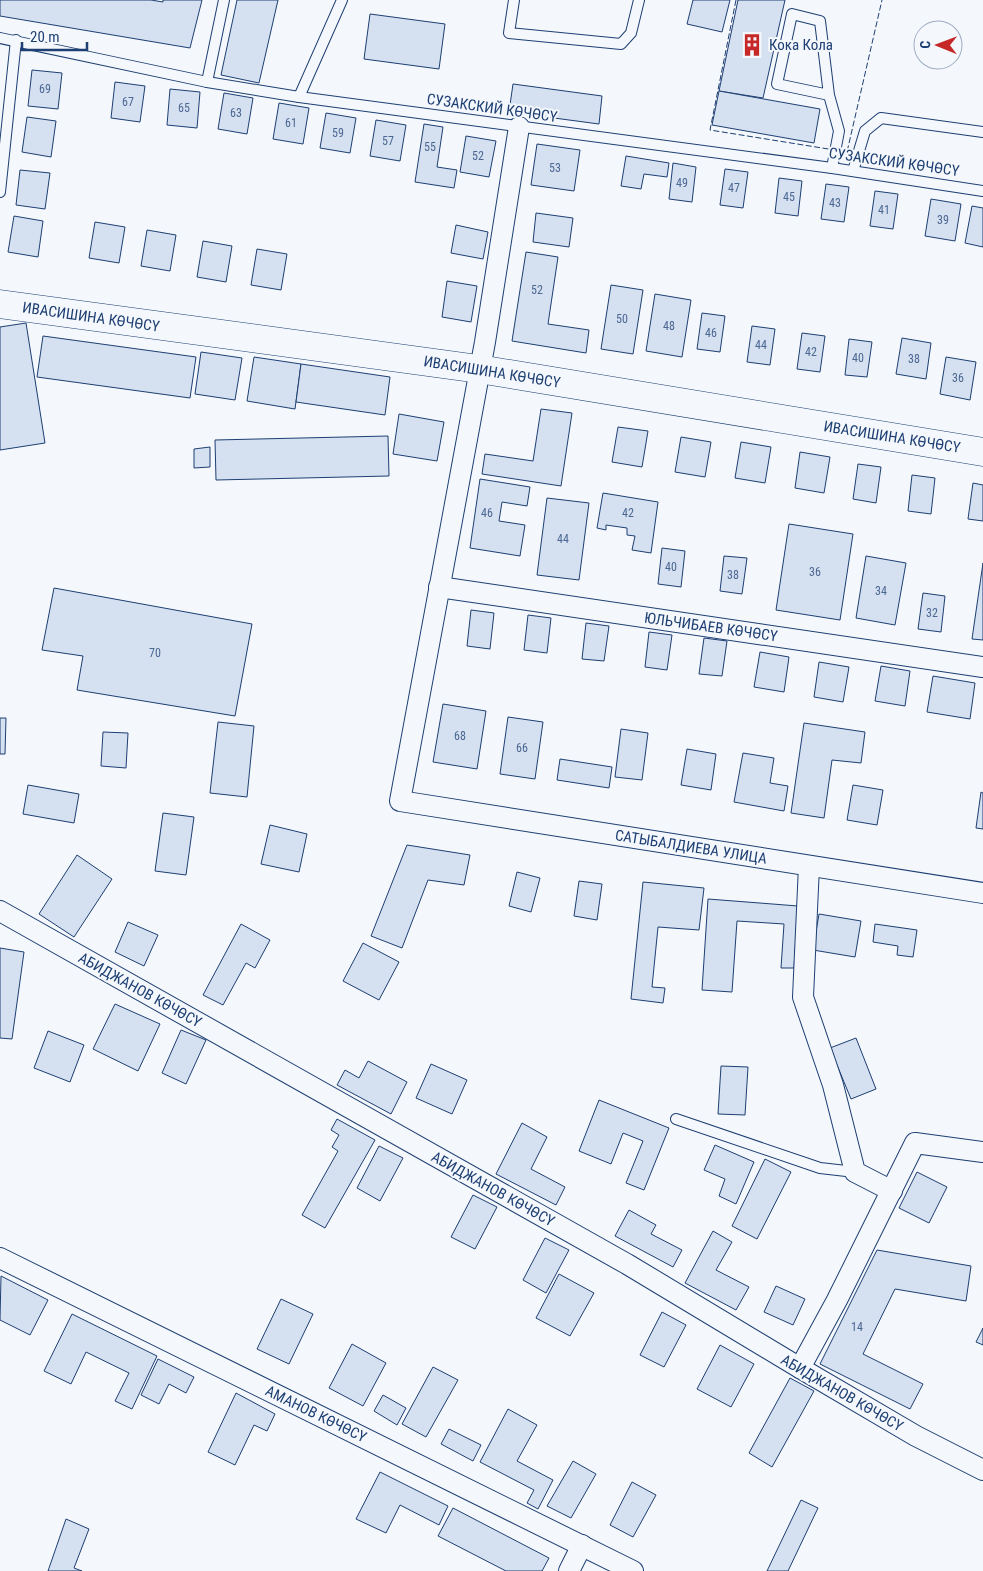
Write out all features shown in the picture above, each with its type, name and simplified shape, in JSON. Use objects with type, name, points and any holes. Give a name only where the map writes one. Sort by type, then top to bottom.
[{"type":"street","points":[[440,587],[479,369],[519,127]]},
{"type":"street","name":"ИВАСИШИНА КӨЧӨСҮ","points":[[0,304],[479,369],[983,452]]},
{"type":"street","name":"ЮЛЬЧИБАЕВ КӨЧӨСҮ","points":[[440,587],[983,667]]},
{"type":"street","name":"САТЫБАЛДИЕВА УЛИЦА","points":[[440,587],[400,801],[983,893]]},
{"type":"street","points":[[809,866],[803,997],[833,1085],[855,1172],[892,1191]]},
{"type":"street","name":"АБИДЖАНОВ КӨЧӨСҮ","points":[[0,912],[619,1260],[916,1436],[983,1470]]},
{"type":"street","points":[[800,1368],[837,1300],[915,1143],[983,1152]]},
{"type":"street","name":"АМАНОВ КӨЧӨСҮ","points":[[0,1258],[633,1571]]},
{"type":"street","points":[[569,1571],[582,1545]]},
{"type":"lane","points":[[206,82],[224,0]]},
{"type":"lane","points":[[299,97],[342,0]]},
{"type":"lane","points":[[514,0],[509,33],[621,44],[631,33],[639,0]]},
{"type":"lane","points":[[829,95],[778,84],[792,14],[820,21],[829,95],[839,131],[832,168]]},
{"type":"lane","name":"СУЗАКСКИЙ КӨЧӨСҮ","points":[[0,38],[206,82],[299,97],[832,168],[983,191]]},
{"type":"lane","points":[[0,192],[16,40]]},
{"type":"lane","points":[[853,171],[864,131],[881,118],[983,132]]},
{"type":"lane","points":[[676,1119],[820,1168],[855,1172]]},
{"type":"building","points":[[0,0],[151,0],[163,2],[163,0],[202,0],[190,48],[0,16]]},
{"type":"building","points":[[237,0],[278,0],[259,83],[221,75]]},
{"type":"building","points":[[693,0],[730,0],[722,32],[687,24]]},
{"type":"building","name":"Кока Кола","points":[[738,0],[785,0],[763,98],[719,91]]},
{"type":"building","points":[[370,14],[445,24],[439,69],[364,59]]},
{"type":"building","points":[[32,70],[62,73],[58,109],[28,106]]},
{"type":"building","points":[[115,82],[145,86],[140,122],[111,118]]},
{"type":"building","points":[[513,84],[602,96],[599,124],[509,112]]},
{"type":"building","points":[[170,89],[200,92],[197,128],[167,125]]},
{"type":"building","name":"Кока Кола","points":[[719,91],[820,109],[814,143],[712,125]]},
{"type":"building","points":[[224,93],[253,98],[247,134],[218,129]]},
{"type":"building","points":[[279,103],[309,108],[303,144],[273,139]]},
{"type":"building","points":[[326,113],[356,118],[350,153],[320,148]]},
{"type":"building","points":[[27,117],[56,121],[51,157],[22,152]]},
{"type":"building","points":[[376,120],[406,125],[400,161],[370,156]]},
{"type":"building","points":[[424,124],[443,127],[437,167],[457,170],[454,188],[415,182]]},
{"type":"building","points":[[466,136],[496,141],[489,177],[460,172]]},
{"type":"building","points":[[537,144],[580,150],[574,191],[531,185]]},
{"type":"building","points":[[626,156],[669,163],[667,177],[644,174],[641,189],[621,186]]},
{"type":"building","points":[[673,163],[696,167],[692,202],[669,199]]},
{"type":"building","points":[[725,169],[748,172],[743,208],[720,205]]},
{"type":"building","points":[[20,170],[50,173],[45,209],[16,205]]},
{"type":"building","points":[[779,178],[802,181],[798,216],[775,213]]},
{"type":"building","points":[[826,184],[849,187],[844,222],[821,219]]},
{"type":"building","points":[[875,191],[898,194],[893,229],[870,226]]},
{"type":"building","points":[[931,199],[961,204],[955,241],[925,236]]},
{"type":"building","points":[[972,206],[983,208],[983,247],[965,243]]},
{"type":"building","points":[[536,213],[573,218],[569,247],[533,242]]},
{"type":"building","points":[[14,216],[43,221],[38,257],[8,252]]},
{"type":"building","points":[[95,222],[125,227],[119,263],[89,258]]},
{"type":"building","points":[[456,225],[488,232],[483,259],[451,253]]},
{"type":"building","points":[[147,230],[176,235],[170,271],[141,266]]},
{"type":"building","points":[[203,241],[232,246],[226,282],[197,277]]},
{"type":"building","points":[[257,249],[287,254],[281,290],[251,285]]},
{"type":"building","points":[[526,252],[558,257],[548,324],[589,330],[586,353],[512,341]]},
{"type":"building","points":[[447,281],[477,286],[471,322],[442,317]]},
{"type":"building","points":[[611,285],[643,290],[633,354],[601,349]]},
{"type":"building","points":[[655,294],[691,300],[682,357],[646,351]]},
{"type":"building","points":[[702,313],[725,316],[720,352],[697,349]]},
{"type":"building","points":[[26,323],[45,443],[0,450],[0,327]]},
{"type":"building","points":[[752,326],[775,329],[770,365],[747,362]]},
{"type":"building","points":[[802,333],[825,336],[820,372],[797,369]]},
{"type":"building","points":[[43,336],[196,357],[190,398],[37,377]]},
{"type":"building","points":[[902,338],[931,343],[926,379],[896,374]]},
{"type":"building","points":[[849,339],[872,342],[867,377],[845,375]]},
{"type":"building","points":[[201,352],[242,358],[235,400],[195,394]]},
{"type":"building","points":[[254,357],[301,364],[295,409],[247,401]]},
{"type":"building","points":[[946,357],[976,362],[970,400],[940,394]]},
{"type":"building","points":[[301,364],[390,377],[385,415],[296,402]]},
{"type":"building","points":[[541,409],[572,413],[561,486],[482,474],[485,454],[533,461]]},
{"type":"building","points":[[399,414],[444,422],[437,461],[393,454]]},
{"type":"building","points":[[618,427],[648,431],[642,467],[612,462]]},
{"type":"building","points":[[388,436],[389,476],[216,480],[215,440]]},
{"type":"building","points":[[681,437],[711,442],[705,477],[675,472]]},
{"type":"building","points":[[741,442],[771,447],[765,483],[735,478]]},
{"type":"building","points":[[210,447],[210,467],[194,468],[194,449]]},
{"type":"building","points":[[800,452],[830,457],[824,493],[795,488]]},
{"type":"building","points":[[858,464],[881,467],[876,503],[853,499]]},
{"type":"building","points":[[912,475],[935,478],[931,514],[908,511]]},
{"type":"building","points":[[480,479],[530,487],[527,506],[502,502],[499,521],[525,525],[520,556],[470,548]]},
{"type":"building","points":[[973,483],[983,485],[983,521],[968,519]]},
{"type":"building","points":[[603,493],[658,502],[651,553],[632,550],[635,536],[627,535],[627,528],[606,525],[606,530],[597,528]]},
{"type":"building","points":[[547,498],[589,503],[579,580],[537,575]]},
{"type":"building","points":[[789,524],[853,534],[840,620],[776,610]]},
{"type":"building","points":[[662,548],[685,551],[681,587],[658,584]]},
{"type":"building","points":[[724,556],[747,558],[742,594],[720,591]]},
{"type":"building","points":[[866,556],[906,563],[895,625],[856,618]]},
{"type":"building","points":[[983,563],[983,640],[972,639]]},
{"type":"building","points":[[54,588],[252,624],[235,716],[77,690],[83,656],[42,650]]},
{"type":"building","points":[[923,593],[945,596],[941,632],[918,629]]},
{"type":"building","points":[[471,610],[494,613],[490,649],[467,646]]},
{"type":"building","points":[[528,615],[551,618],[547,653],[524,650]]},
{"type":"building","points":[[586,623],[609,626],[604,661],[582,659]]},
{"type":"building","points":[[649,632],[672,635],[667,670],[645,667]]},
{"type":"building","points":[[704,638],[727,641],[722,676],[699,674]]},
{"type":"building","points":[[760,652],[789,657],[784,692],[754,687]]},
{"type":"building","points":[[819,662],[849,667],[843,702],[814,697]]},
{"type":"building","points":[[881,666],[910,671],[905,706],[875,701]]},
{"type":"building","points":[[933,676],[975,683],[970,719],[927,712]]},
{"type":"building","points":[[443,704],[486,711],[477,769],[433,762]]},
{"type":"building","points":[[508,717],[543,722],[535,779],[500,774]]},
{"type":"building","points":[[0,718],[6,718],[5,754],[0,754]]},
{"type":"building","points":[[218,722],[254,726],[247,797],[210,793]]},
{"type":"building","points":[[804,723],[865,732],[861,763],[832,760],[824,818],[791,813]]},
{"type":"building","points":[[621,729],[648,733],[642,780],[615,777]]},
{"type":"building","points":[[103,732],[128,733],[126,768],[101,766]]},
{"type":"building","points":[[687,749],[716,754],[711,790],[681,785]]},
{"type":"building","points":[[743,753],[774,758],[770,783],[788,786],[784,811],[734,802]]},
{"type":"building","points":[[560,759],[612,767],[609,788],[557,780]]},
{"type":"building","points":[[28,785],[79,794],[74,823],[23,814]]},
{"type":"building","points":[[853,785],[883,790],[877,825],[847,820]]},
{"type":"building","points":[[981,792],[983,793],[983,829],[976,828]]},
{"type":"building","points":[[163,813],[194,817],[186,875],[155,871]]},
{"type":"building","points":[[270,825],[307,834],[299,872],[261,864]]},
{"type":"building","points":[[407,845],[470,855],[464,885],[428,880],[402,948],[371,936]]},
{"type":"building","points":[[77,855],[112,879],[74,937],[39,914]]},
{"type":"building","points":[[517,872],[540,878],[531,912],[509,906]]},
{"type":"building","points":[[579,881],[602,884],[597,920],[574,916]]},
{"type":"building","points":[[643,882],[704,888],[699,930],[658,927],[652,987],[665,988],[663,1003],[631,999]]},
{"type":"building","points":[[708,899],[798,906],[794,968],[781,968],[784,924],[737,921],[732,992],[702,990]]},
{"type":"building","points":[[819,914],[861,921],[855,957],[813,950]]},
{"type":"building","points":[[128,922],[158,935],[144,966],[115,952]]},
{"type":"building","points":[[241,924],[270,940],[255,968],[246,963],[223,1005],[203,995]]},
{"type":"building","points":[[875,924],[917,930],[913,957],[897,955],[898,946],[873,942]]},
{"type":"building","points":[[363,943],[399,962],[379,1000],[343,981]]},
{"type":"building","points":[[0,948],[24,952],[12,1039],[0,1038]]},
{"type":"building","points":[[115,1004],[160,1024],[138,1071],[93,1049]]},
{"type":"building","points":[[181,1030],[206,1040],[186,1084],[162,1073]]},
{"type":"building","points":[[48,1031],[84,1045],[70,1082],[34,1068]]},
{"type":"building","points":[[856,1038],[876,1089],[851,1099],[830,1048]]},
{"type":"building","points":[[368,1061],[407,1082],[391,1114],[337,1085],[345,1070],[359,1078]]},
{"type":"building","points":[[431,1064],[467,1080],[452,1114],[416,1098]]},
{"type":"building","points":[[721,1066],[748,1067],[745,1115],[718,1114]]},
{"type":"building","points":[[599,1100],[669,1128],[644,1190],[626,1183],[643,1141],[623,1133],[611,1164],[579,1151]]},
{"type":"building","points":[[337,1119],[375,1140],[325,1228],[302,1215],[338,1151],[332,1147],[339,1135],[331,1130]]},
{"type":"building","points":[[522,1123],[547,1137],[531,1169],[565,1187],[556,1205],[496,1174]]},
{"type":"building","points":[[715,1145],[754,1162],[736,1204],[719,1196],[725,1179],[704,1170]]},
{"type":"building","points":[[379,1146],[403,1158],[380,1201],[357,1188]]},
{"type":"building","points":[[765,1159],[791,1172],[757,1239],[732,1226]]},
{"type":"building","points":[[917,1172],[947,1187],[929,1223],[899,1208]]},
{"type":"building","points":[[473,1195],[497,1207],[475,1249],[451,1237]]},
{"type":"building","points":[[629,1210],[656,1225],[651,1234],[682,1250],[673,1267],[615,1236]]},
{"type":"building","points":[[713,1231],[732,1242],[716,1270],[749,1287],[736,1310],[685,1283]]},
{"type":"building","points":[[545,1238],[569,1250],[546,1293],[523,1280]]},
{"type":"building","points":[[877,1250],[971,1266],[966,1301],[895,1289],[863,1354],[923,1384],[910,1409],[820,1364]]},
{"type":"building","points":[[559,1274],[594,1293],[570,1336],[536,1318]]},
{"type":"building","points":[[1,1276],[48,1300],[30,1335],[0,1320]]},
{"type":"building","points":[[776,1286],[805,1299],[793,1325],[764,1312]]},
{"type":"building","points":[[281,1299],[313,1314],[289,1364],[257,1349]]},
{"type":"building","points":[[662,1312],[686,1325],[664,1367],[640,1355]]},
{"type":"building","points":[[72,1314],[157,1356],[132,1409],[115,1401],[129,1373],[86,1352],[71,1384],[44,1371]]},
{"type":"building","points":[[983,1328],[983,1345],[976,1342]]},
{"type":"building","points":[[352,1344],[386,1363],[363,1406],[329,1388]]},
{"type":"building","points":[[720,1345],[754,1364],[731,1407],[697,1389]]},
{"type":"building","points":[[158,1359],[194,1377],[186,1393],[169,1384],[159,1404],[141,1395]]},
{"type":"building","points":[[433,1367],[458,1380],[426,1437],[402,1424]]},
{"type":"building","points":[[790,1378],[814,1391],[772,1467],[749,1453]]},
{"type":"building","points":[[236,1393],[275,1414],[267,1431],[254,1425],[235,1465],[208,1452]]},
{"type":"building","points":[[383,1395],[406,1408],[397,1425],[374,1411]]},
{"type":"building","points":[[508,1409],[537,1425],[517,1461],[553,1480],[538,1509],[527,1503],[534,1490],[480,1462]]},
{"type":"building","points":[[449,1429],[481,1445],[473,1461],[441,1444]]},
{"type":"building","points":[[573,1461],[596,1474],[571,1518],[547,1506]]},
{"type":"building","points":[[380,1472],[448,1506],[439,1525],[400,1505],[386,1533],[356,1519]]},
{"type":"building","points":[[632,1482],[656,1495],[633,1537],[610,1525]]},
{"type":"building","points":[[801,1500],[818,1508],[788,1571],[767,1571]]},
{"type":"building","points":[[453,1508],[549,1558],[542,1571],[506,1571],[438,1536]]},
{"type":"building","points":[[66,1519],[89,1529],[74,1568],[82,1571],[48,1571]]},
{"type":"fence","points":[[736,0],[710,130],[847,152],[882,0]]},
{"type":"place","name":"Кока Кола","points":[[752,45]]}]
